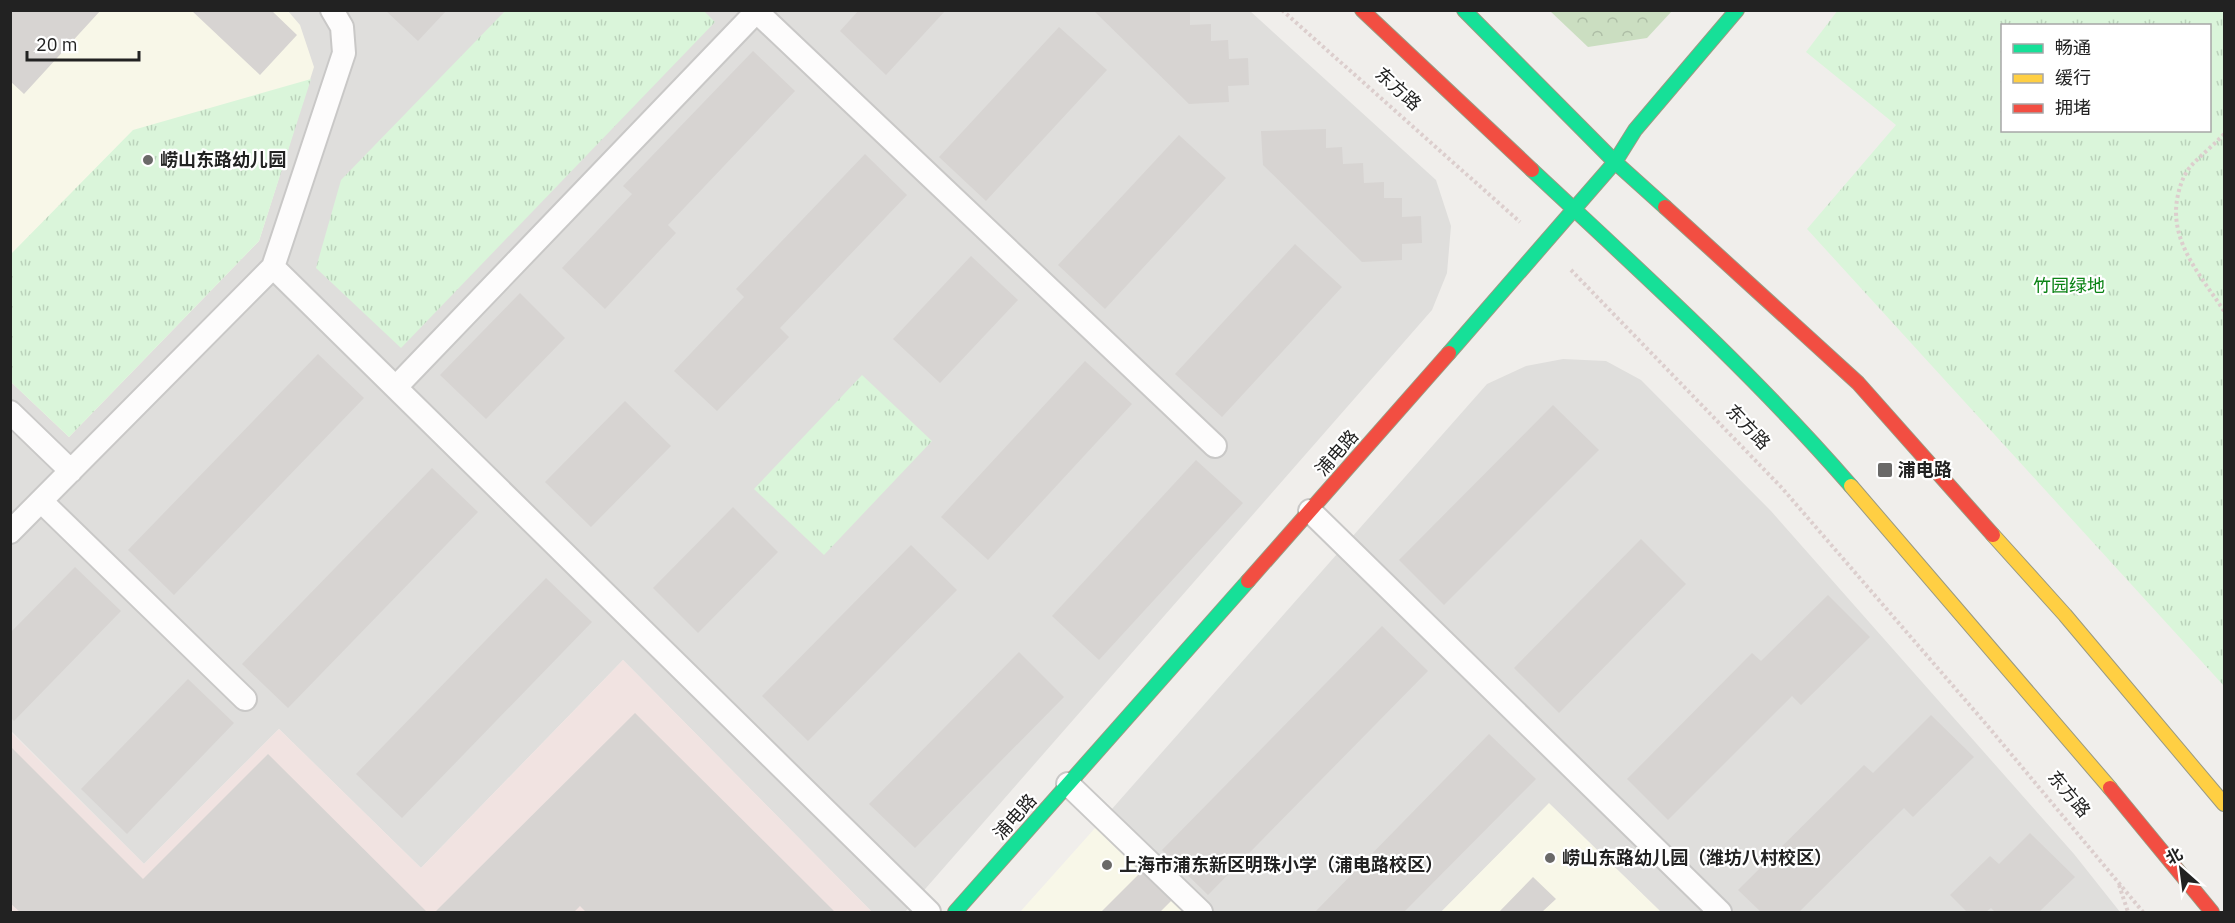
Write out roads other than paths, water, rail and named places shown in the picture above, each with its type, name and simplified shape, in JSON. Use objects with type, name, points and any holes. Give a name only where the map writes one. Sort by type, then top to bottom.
[{"type":"main road","name":"东方路","points":[[1362,10],[1698,326],[1816,446],[2024,686],[2173,862],[2212,912]]},
{"type":"main road","points":[[1464,10],[1615,162],[1858,383],[2065,615],[2224,804]]},
{"type":"main road","name":"浦电路","points":[[955,912],[1546,244],[1615,162],[1635,130],[1737,10]]},
{"type":"lane","points":[[10,532],[273,267],[344,54],[342,27],[332,10]]},
{"type":"lane","points":[[396,387],[755,11],[1215,446]]},
{"type":"lane","points":[[273,267],[929,912]]},
{"type":"lane","points":[[10,412],[71,471]]},
{"type":"lane","points":[[41,501],[245,699]]},
{"type":"lane","points":[[1310,511],[1720,912]]},
{"type":"lane","points":[[1068,784],[1201,912]]},
{"type":"place","name":"崂山东路幼儿园","points":[[148,160]]},
{"type":"place","name":"浦电路","points":[[1885,470]]},
{"type":"place","name":"崂山东路幼儿园（潍坊八村校区）","points":[[1550,858]]},
{"type":"place","name":"上海市浦东新区明珠小学（浦电路校区）","points":[[1107,865]]},
{"type":"park label","name":"竹园绿地","points":[[2069,286]]}]
